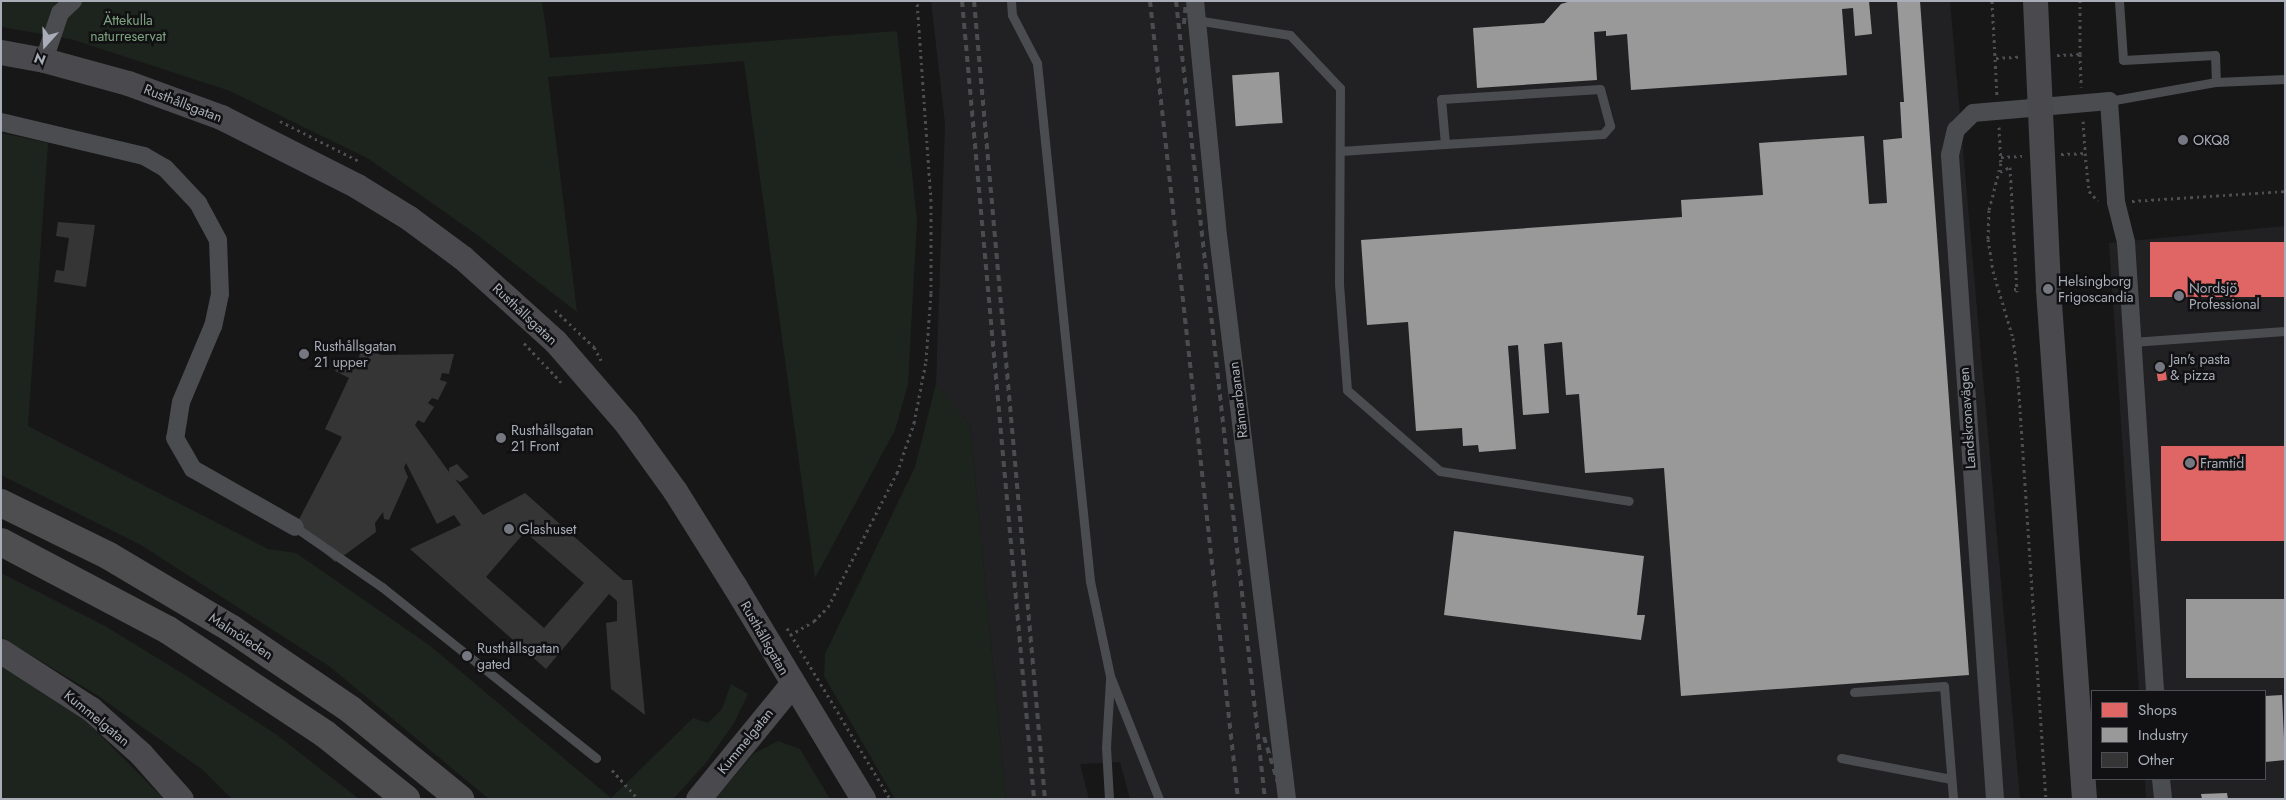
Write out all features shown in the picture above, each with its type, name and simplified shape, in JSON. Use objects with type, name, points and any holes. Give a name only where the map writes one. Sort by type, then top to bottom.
[{"type":"highway","name":"Malmöleden","points":[[1,503],[117,561],[232,629],[351,710],[460,799]]},
{"type":"highway","points":[[1,542],[168,630],[324,734],[406,799]]},
{"type":"main road","points":[[2035,1],[2041,155],[2084,799]]},
{"type":"main road","name":"Rusthållsgatan","points":[[1,52],[44,60],[128,83],[261,135],[357,186],[409,218],[463,258],[555,341],[626,423],[780,640],[792,684],[863,799]]},
{"type":"main road","name":"Kummelgatan","points":[[1,651],[91,709],[141,754],[181,799]]},
{"type":"main road","name":"Kummelgatan","points":[[698,799],[792,684]]},
{"type":"street","points":[[44,60],[60,13],[73,1]]},
{"type":"street","name":"Rännarbanan","points":[[1195,1],[1219,237],[1287,799]]},
{"type":"street","points":[[2109,101],[2116,202],[2126,242],[2155,690]]},
{"type":"street","name":"Landskronavägen","points":[[1995,799],[1950,155],[1956,130],[1964,119],[1974,113],[1998,109],[2109,101]]},
{"type":"street","points":[[1,122],[144,156],[165,168],[198,203],[218,240],[220,294],[213,326],[178,412],[175,438],[192,469],[296,527]]},
{"type":"street","points":[[2161,780],[2163,799]]},
{"type":"lane","points":[[1011,1],[1012,15],[1037,63],[1090,580],[1110,676],[1159,799]]},
{"type":"lane","points":[[2119,1],[2123,60],[2216,55],[2216,82]]},
{"type":"lane","points":[[1196,20],[1290,35],[1340,88],[1339,284],[1347,390],[1440,471],[1628,500]]},
{"type":"lane","points":[[2109,101],[2216,82],[2285,79]]},
{"type":"lane","points":[[1340,151],[1603,134],[1610,126],[1600,89],[1441,99],[1445,144]]},
{"type":"lane","points":[[2132,342],[2285,331]]},
{"type":"lane","points":[[296,527],[382,587],[596,758]]},
{"type":"lane","points":[[1109,799],[1106,747],[1110,676]]},
{"type":"lane","points":[[1854,692],[1944,686],[1953,799]]},
{"type":"lane","points":[[1841,758],[1951,779]]},
{"type":"path","points":[[780,640],[814,621],[828,607],[897,473],[914,423],[926,361],[931,292],[932,201],[917,1]]},
{"type":"path","points":[[1992,1],[2000,157],[1999,172],[1989,210],[1988,239],[1993,271],[2013,338],[2018,379],[2046,799]]},
{"type":"path","points":[[2080,1],[2080,54],[2085,153],[2089,191],[2099,202],[2285,191]]},
{"type":"path","points":[[1996,58],[2080,54]]},
{"type":"path","points":[[278,120],[366,165]]},
{"type":"path","points":[[2000,157],[2085,153]]},
{"type":"path","points":[[1999,172],[2010,167],[2010,220],[2017,290]]},
{"type":"path","points":[[551,307],[567,319],[594,347],[607,367]]},
{"type":"path","points":[[519,334],[527,349],[565,385]]},
{"type":"path","points":[[780,640],[786,626]]},
{"type":"path","points":[[780,640],[890,799]]},
{"type":"path","points":[[612,770],[638,799]]},
{"type":"shaded area","points":[[931,1],[1950,1],[2020,799],[1130,799],[1120,762],[1080,764],[1089,799],[1006,799],[970,425],[936,384],[945,124]]},
{"type":"shaded area","points":[[2285,226],[2285,799],[2146,799],[2145,780],[2266,780],[2266,690],[2139,690],[2109,243]]},
{"type":"green space","name":"Ättekulla naturreservat","points":[[1,1],[542,1],[550,58],[897,31],[917,221],[908,384],[895,430],[815,578],[744,61],[548,77],[577,312],[476,234],[369,159],[230,91],[71,39],[1,27]]},
{"type":"green space","points":[[1,133],[48,143],[28,426],[268,549],[296,553],[429,645],[611,798],[693,718],[708,723],[722,709],[731,684],[748,694],[734,723],[706,763],[673,799],[489,799],[329,666],[141,545],[1,475]]},
{"type":"green space","points":[[936,384],[970,425],[1006,799],[895,799],[824,676],[825,654],[915,467]]},
{"type":"green space","points":[[1,573],[105,626],[188,677],[277,735],[359,799],[232,799],[203,770],[97,695],[1,637]]},
{"type":"green space","points":[[1,666],[79,714],[164,799],[1,799]]},
{"type":"green space","points":[[778,741],[800,749],[830,799],[715,799],[753,754]]},
{"type":"building: Shops","points":[[2150,242],[2285,242],[2285,297],[2150,297]]},
{"type":"building: Shops","name":"Jan's pasta & pizza","points":[[2164,361],[2167,380],[2158,381],[2155,362]]},
{"type":"building: Shops","points":[[2161,446],[2285,446],[2285,541],[2161,541]]},
{"type":"building: Industry","points":[[1571,1],[1869,1],[1872,34],[1855,36],[1853,8],[1842,9],[1847,75],[1631,90],[1627,34],[1606,36],[1606,31],[1594,32],[1597,80],[1477,88],[1473,28],[1544,23],[1561,4]]},
{"type":"building: Industry","points":[[1897,1],[1920,1],[1969,675],[1681,696],[1664,468],[1585,473],[1579,394],[1566,395],[1562,342],[1544,344],[1549,413],[1523,415],[1518,345],[1508,346],[1516,449],[1479,452],[1478,445],[1463,446],[1462,428],[1416,431],[1408,322],[1367,325],[1361,240],[1682,217],[1681,200],[1763,195],[1759,143],[1864,136],[1869,204],[1887,203],[1883,140],[1902,138],[1900,102],[1904,102]]},
{"type":"building: Industry","points":[[1279,72],[1283,123],[1236,126],[1232,75]]},
{"type":"building: Industry","points":[[1454,531],[1644,556],[1637,615],[1645,615],[1641,640],[1444,615]]},
{"type":"building: Industry","points":[[2186,599],[2285,599],[2285,678],[2186,678]]},
{"type":"building: Industry","points":[[2282,695],[2285,760],[2266,762],[2266,696]]},
{"type":"building: Industry","points":[[2227,793],[2228,799],[2202,799],[2201,794]]},
{"type":"building: Other","points":[[58,222],[95,225],[86,287],[54,282],[56,270],[64,271],[69,238],[56,236]]},
{"type":"building: Other","name":"Glashuset","points":[[364,345],[381,355],[454,354],[449,374],[442,373],[440,380],[447,382],[438,400],[432,398],[428,403],[434,407],[424,423],[418,420],[415,425],[449,472],[449,468],[457,464],[469,477],[460,482],[455,479],[483,515],[525,493],[623,580],[632,580],[645,715],[611,689],[606,623],[617,621],[617,601],[609,594],[546,669],[410,549],[461,525],[454,515],[437,524],[406,463],[404,468],[408,477],[389,520],[384,519],[383,512],[375,523],[376,532],[335,562],[295,527],[342,437],[325,429],[349,378],[335,371],[339,363],[353,370]],"holes":[[[525,532],[584,583],[544,628],[486,577]]]},
{"type":"railway","points":[[962,1],[1034,799]]},
{"type":"railway","points":[[974,1],[1045,799]]},
{"type":"railway","points":[[1150,1],[1238,799]]},
{"type":"railway","points":[[1176,1],[1265,799]]},
{"type":"railway","points":[[1184,24],[1186,1]]},
{"type":"railway","points":[[1264,737],[1283,799]]},
{"type":"place","name":"OKQ8","points":[[2183,140]]},
{"type":"place","name":"Helsingborg Frigoscandia","points":[[2048,289]]},
{"type":"place","name":"Nordsjö Professional","points":[[2179,296]]},
{"type":"place","name":"Rusthållsgatan 21 upper","points":[[304,354]]},
{"type":"place","name":"Jan's pasta & pizza","points":[[2160,367]]},
{"type":"place","name":"Rusthållsgatan 21 Front","points":[[501,438]]},
{"type":"place","name":"Framtid","points":[[2190,463]]},
{"type":"place","name":"Glashuset","points":[[509,529]]},
{"type":"place","name":"Rusthållsgatan gated","points":[[467,656]]}]
